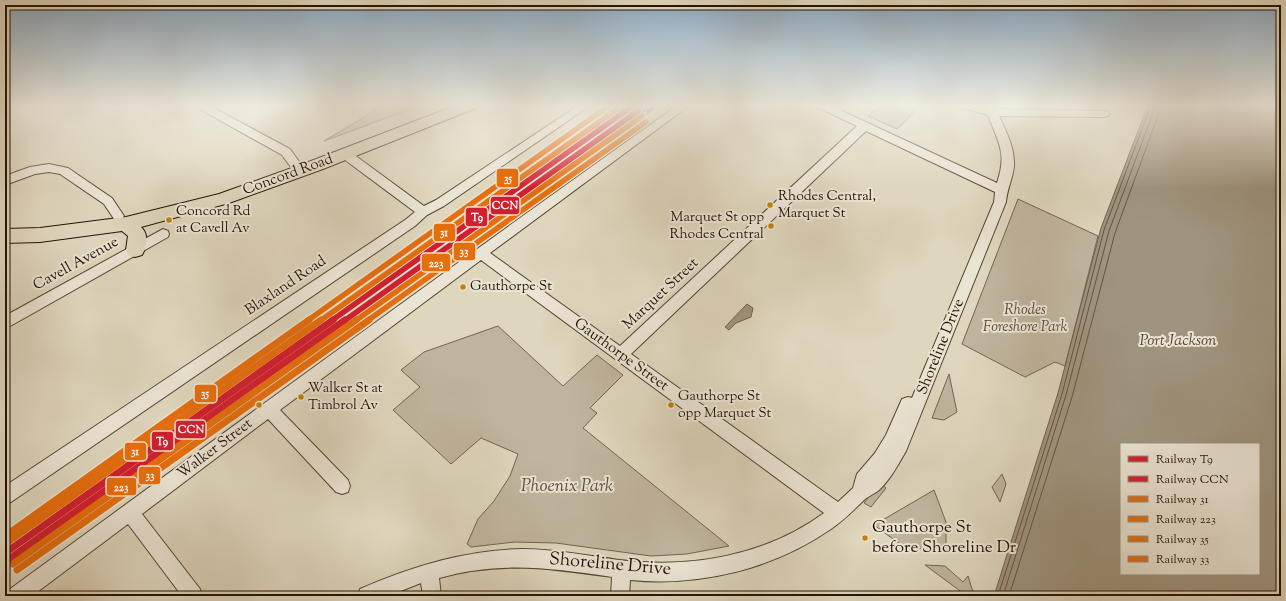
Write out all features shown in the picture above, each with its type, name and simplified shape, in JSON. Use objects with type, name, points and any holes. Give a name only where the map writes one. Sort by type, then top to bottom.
[{"type":"highway","name":"Concord Road","points":[[5,236],[46,234],[223,199],[378,133]]},
{"type":"highway","name":"Concord Road","points":[[298,167],[345,154],[398,133]]},
{"type":"highway","name":"Concord Road","points":[[5,226],[122,220]]},
{"type":"highway","points":[[122,220],[137,234],[135,250]]},
{"type":"street","points":[[251,133],[286,152],[298,167]]},
{"type":"street","name":"Blaxland Road","points":[[5,496],[410,223],[423,212],[440,203],[544,133]]},
{"type":"street","name":"Walker Street","points":[[17,596],[481,253],[646,133]]},
{"type":"street","name":"Marquet Street","points":[[620,355],[856,133]]},
{"type":"street","points":[[882,133],[1001,190]]},
{"type":"street","name":"Shoreline Drive","points":[[367,596],[395,583],[429,572],[462,564],[498,559],[526,558],[576,563],[621,570],[676,572],[730,565],[753,559],[778,549],[808,534],[839,512],[861,492],[871,486],[880,476],[900,446],[1000,202],[1001,190],[1008,167],[1008,153],[1001,133]]},
{"type":"street","points":[[345,154],[423,212]]},
{"type":"street","points":[[5,181],[40,168],[57,168],[64,171],[108,201],[122,220]]},
{"type":"street","name":"Cavell Avenue","points":[[5,323],[163,234]]},
{"type":"street","name":"Gauthorpe Street","points":[[481,253],[819,500],[839,512]]},
{"type":"street","points":[[269,409],[342,486]]},
{"type":"street","points":[[130,512],[193,596]]},
{"type":"street","points":[[620,596],[621,570]]},
{"type":"street","points":[[429,572],[432,596]]},
{"type":"green space","points":[[337,133],[346,133],[324,141]]},
{"type":"green space","name":"Rhodes Foreshore Park","points":[[1018,199],[1098,236],[1065,366],[1055,362],[1025,377],[962,344]]},
{"type":"green space","name":"Phoenix Park","points":[[498,326],[563,386],[597,355],[623,375],[590,408],[597,413],[583,428],[729,546],[687,554],[651,556],[556,543],[515,542],[471,547],[467,544],[478,519],[494,501],[510,476],[518,454],[481,438],[451,464],[393,410],[420,387],[401,370],[424,352]]},
{"type":"green space","points":[[949,374],[957,412],[944,420],[932,418]]},
{"type":"green space","points":[[1002,474],[1006,484],[1000,502],[992,487]]},
{"type":"green space","points":[[880,483],[886,488],[871,507],[864,503]]},
{"type":"green space","points":[[934,490],[946,522],[946,545],[908,550],[874,525]]},
{"type":"green space","points":[[925,565],[945,566],[963,582],[968,576],[973,592],[971,596],[967,596]]},
{"type":"water","name":"Port Jackson","points":[[1137,133],[1281,133],[1281,596],[994,596],[1058,393],[1101,228]]},
{"type":"water","points":[[747,304],[753,308],[751,317],[736,323],[729,330],[725,327]]},
{"type":"railway","points":[[503,198],[611,133]]},
{"type":"rail line","name":"35","points":[[5,536],[571,133]]},
{"type":"rail line","name":"31","points":[[5,544],[584,133]]},
{"type":"rail line","name":"T9","points":[[5,553],[595,133]]},
{"type":"rail line","name":"CCN","points":[[9,559],[607,133]]},
{"type":"rail line","name":"223","points":[[13,564],[618,133]]},
{"type":"rail line","name":"33","points":[[17,570],[630,133]]},
{"type":"place","name":"Rhodes Central, Marquet St","points":[[770,205]]},
{"type":"place","name":"Concord Rd at Cavell Av","points":[[169,220]]},
{"type":"place","name":"Marquet St opp Rhodes Central","points":[[771,226]]},
{"type":"place","name":"Gauthorpe St","points":[[463,287]]},
{"type":"place","name":"Walker St at Timbrol Av","points":[[301,397]]},
{"type":"place","name":"Gauthorpe St opp Marquet St","points":[[671,405]]},
{"type":"place","name":"Gauthorpe St before Shoreline Dr","points":[[865,538]]}]
